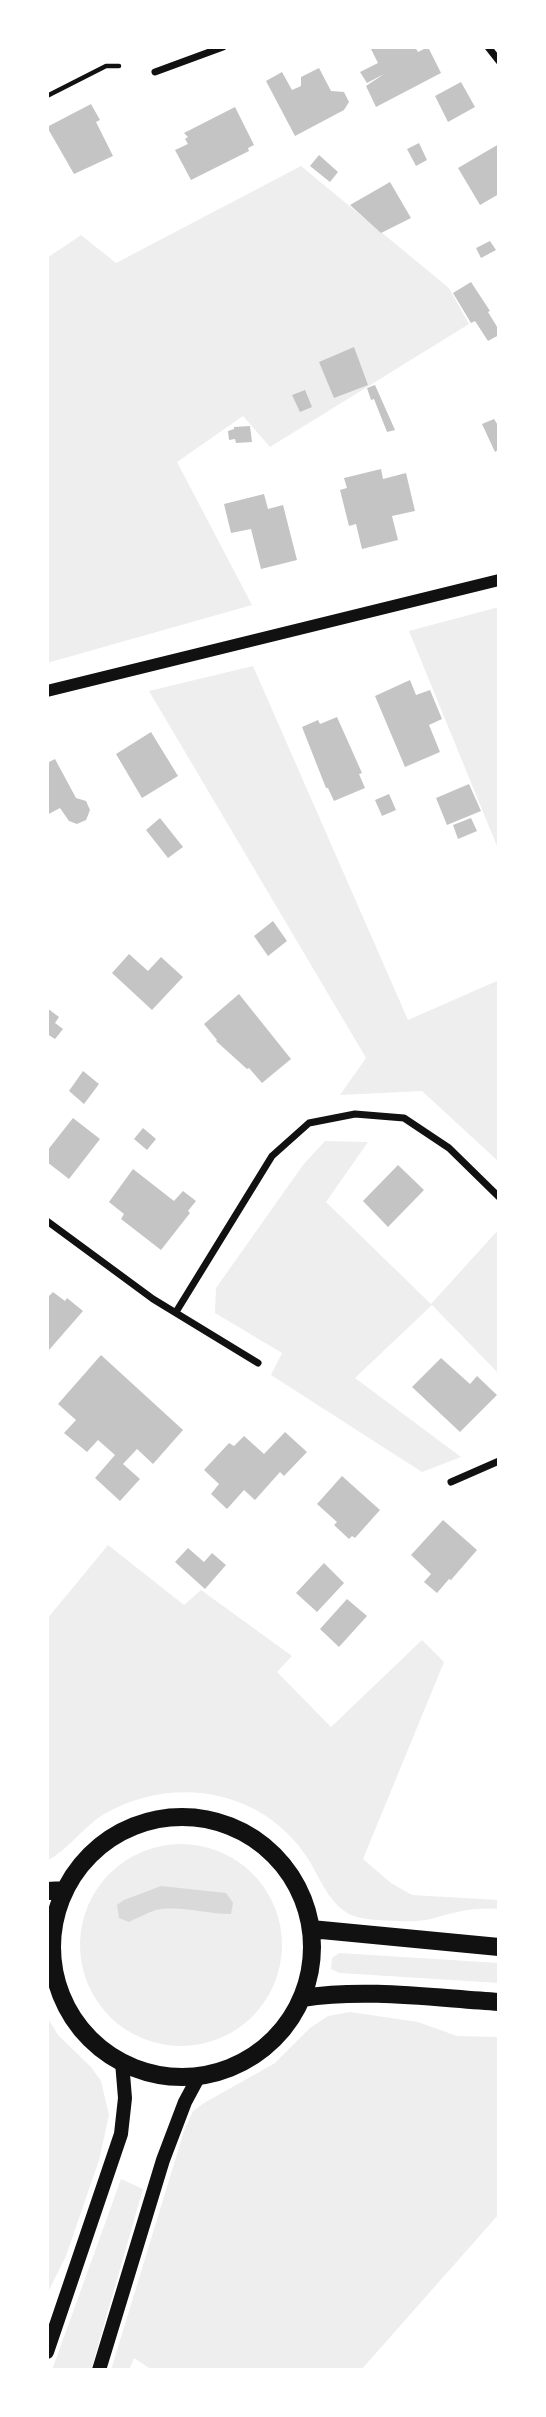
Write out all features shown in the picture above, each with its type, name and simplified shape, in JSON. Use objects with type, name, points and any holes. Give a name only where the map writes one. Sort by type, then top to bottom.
[{"type":"main road","points":[[162,1818],[203,1818],[242,1831],[260,1842],[275,1856],[299,1889],[311,1929],[309,1976],[302,1998],[289,2022],[271,2042],[250,2059],[225,2070],[199,2076],[159,2075],[140,2070],[122,2062],[92,2040],[69,2011],[50,1962],[56,1891],[89,1856],[122,1831],[162,1818]]},
{"type":"main road","points":[[311,1929],[499,1947]]},
{"type":"main road","points":[[302,1998],[334,1993],[365,1993],[499,2003]]},
{"type":"main road","points":[[47,2352],[121,2134],[125,2098],[122,2062]]},
{"type":"main road","points":[[99,2370],[163,2160],[199,2076]]},
{"type":"street","points":[[155,72],[223,47]]},
{"type":"street","points":[[488,47],[499,61]]},
{"type":"street","points":[[47,691],[499,580]]},
{"type":"street","points":[[176,1312],[272,1156],[309,1123],[355,1114],[404,1118],[449,1148],[499,1197]]},
{"type":"street","points":[[47,1221],[153,1299],[258,1363]]},
{"type":"street","points":[[451,1482],[499,1461]]},
{"type":"path","points":[[47,96],[106,66],[119,66]]},
{"type":"shaded area","points":[[301,166],[449,288],[469,324],[270,447],[243,416],[177,462],[252,605],[47,663],[47,258],[81,235],[116,263]]},
{"type":"shaded area","points":[[499,607],[499,851],[409,631]]},
{"type":"shaded area","points":[[253,666],[408,1020],[499,980],[499,1162],[422,1091],[340,1095],[366,1058],[149,691]]},
{"type":"shaded area","points":[[325,1141],[368,1142],[326,1202],[431,1304],[499,1229],[499,1374],[432,1305],[355,1378],[461,1457],[422,1472],[271,1375],[282,1353],[215,1313],[216,1288],[303,1165]]},
{"type":"shaded area","points":[[108,1545],[184,1605],[201,1590],[292,1656],[277,1672],[331,1727],[422,1640],[444,1662],[363,1859],[391,1883],[412,1895],[499,1900],[499,1909],[472,1909],[415,1921],[383,1920],[349,1914],[334,1902],[292,1838],[270,1818],[245,1804],[218,1796],[189,1792],[160,1794],[131,1801],[104,1814],[47,1861],[47,1831],[50,1829],[47,1830],[47,1619]]},
{"type":"shaded area","points":[[181,1844],[220,1851],[253,1873],[275,1906],[282,1945],[275,1984],[253,2017],[220,2039],[181,2046],[142,2039],[109,2017],[87,1984],[80,1945],[87,1906],[109,1873],[142,1851]]},
{"type":"shaded area","points":[[161,1886],[226,1893],[233,1903],[231,1914],[165,1909],[153,1911],[129,1922],[119,1918],[117,1905]]},
{"type":"shaded area","points":[[339,1953],[499,1963],[499,1983],[340,1973],[331,1969],[332,1958]]},
{"type":"shaded area","points":[[350,2012],[418,2022],[457,2036],[499,2037],[499,2214],[361,2370],[152,2370],[134,2358],[129,2370],[111,2370],[184,2131],[193,2111],[275,2063],[310,2028],[328,2016]]},
{"type":"shaded area","points":[[47,2017],[58,2035],[91,2067],[101,2081],[109,2115],[99,2160],[66,2256],[47,2294]]},
{"type":"shaded area","points":[[121,2179],[143,2189],[91,2370],[52,2370]]},
{"type":"building","points":[[370,47],[415,47],[418,52],[428,47],[441,73],[376,107],[366,86],[384,74],[367,83],[360,72],[378,63]]},
{"type":"building","points":[[319,68],[331,91],[344,92],[349,102],[344,110],[295,136],[266,81],[282,72],[292,90],[301,86],[301,77]]},
{"type":"building","points":[[461,82],[475,107],[448,122],[435,96]]},
{"type":"building","points":[[91,104],[100,120],[96,122],[113,156],[74,174],[47,127]]},
{"type":"building","points":[[235,107],[254,145],[248,148],[249,151],[191,180],[175,150],[188,144],[185,139],[188,137],[184,133]]},
{"type":"building","points":[[419,143],[427,160],[416,166],[407,149]]},
{"type":"building","points":[[499,144],[499,194],[480,205],[458,168]]},
{"type":"building","points":[[319,155],[338,172],[330,182],[310,166]]},
{"type":"building","points":[[390,182],[411,218],[381,233],[350,205]]},
{"type":"building","points":[[490,241],[496,250],[481,258],[476,248]]},
{"type":"building","points":[[471,282],[499,330],[499,335],[488,341],[475,321],[471,323],[453,293]]},
{"type":"building","points":[[354,347],[368,385],[334,398],[319,362]]},
{"type":"building","points":[[375,385],[395,430],[387,432],[374,399],[371,400],[367,388]]},
{"type":"building","points":[[305,390],[312,407],[300,412],[292,395]]},
{"type":"building","points":[[494,419],[499,427],[499,449],[495,452],[482,424]]},
{"type":"building","points":[[250,426],[252,442],[236,443],[235,439],[229,440],[228,431],[234,427]]},
{"type":"building","points":[[381,469],[383,479],[406,473],[415,511],[392,516],[398,540],[362,549],[356,524],[349,526],[340,490],[347,488],[344,478]]},
{"type":"building","points":[[264,494],[268,509],[283,505],[297,560],[261,569],[251,529],[231,533],[224,504]]},
{"type":"building","points":[[410,680],[416,695],[430,690],[442,719],[429,725],[440,752],[405,767],[375,696]]},
{"type":"building","points":[[337,717],[362,773],[359,774],[365,788],[334,801],[326,788],[302,727],[318,720],[320,724]]},
{"type":"building","points":[[151,732],[178,776],[142,798],[116,754]]},
{"type":"building","points":[[55,759],[76,798],[86,801],[90,810],[86,820],[77,824],[69,821],[60,808],[47,815],[47,763]]},
{"type":"building","points":[[469,784],[481,811],[447,825],[436,798]]},
{"type":"building","points":[[389,794],[396,810],[382,816],[375,800]]},
{"type":"building","points":[[160,818],[183,847],[168,858],[146,830]]},
{"type":"building","points":[[471,818],[477,831],[458,839],[453,825]]},
{"type":"building","points":[[273,921],[287,941],[268,956],[254,936]]},
{"type":"building","points":[[129,954],[148,971],[161,957],[183,977],[152,1010],[112,973]]},
{"type":"building","points":[[239,994],[291,1059],[262,1083],[249,1068],[216,1041],[204,1024]]},
{"type":"building","points":[[47,1008],[59,1017],[55,1023],[63,1029],[55,1039],[47,1034]]},
{"type":"building","points":[[83,1071],[99,1084],[84,1104],[69,1091]]},
{"type":"building","points":[[73,1118],[100,1139],[69,1179],[47,1162],[47,1151]]},
{"type":"building","points":[[143,1128],[156,1139],[147,1150],[134,1139]]},
{"type":"building","points":[[398,1165],[424,1190],[388,1227],[363,1201]]},
{"type":"building","points":[[133,1169],[174,1201],[183,1191],[196,1201],[161,1250],[121,1219],[124,1214],[109,1202]]},
{"type":"building","points":[[53,1292],[65,1301],[67,1298],[83,1311],[49,1350],[47,1298]]},
{"type":"building","points":[[101,1355],[183,1430],[153,1464],[137,1449],[123,1464],[140,1479],[120,1501],[95,1478],[115,1455],[98,1440],[87,1452],[64,1433],[76,1420],[58,1404]]},
{"type":"building","points":[[441,1358],[470,1384],[477,1376],[497,1395],[460,1432],[412,1387]]},
{"type":"building","points":[[285,1432],[307,1452],[284,1476],[280,1472],[255,1500],[244,1490],[227,1509],[211,1494],[219,1484],[204,1470],[229,1443],[234,1446],[244,1436],[264,1454]]},
{"type":"building","points":[[342,1476],[380,1510],[355,1538],[352,1536],[349,1539],[334,1525],[337,1522],[317,1504]]},
{"type":"building","points":[[443,1520],[477,1550],[437,1593],[424,1582],[431,1574],[411,1555]]},
{"type":"building","points":[[188,1548],[204,1562],[212,1553],[226,1565],[205,1589],[175,1562]]},
{"type":"building","points":[[324,1563],[344,1583],[317,1612],[296,1593]]},
{"type":"building","points":[[347,1599],[367,1616],[339,1647],[320,1629]]}]
